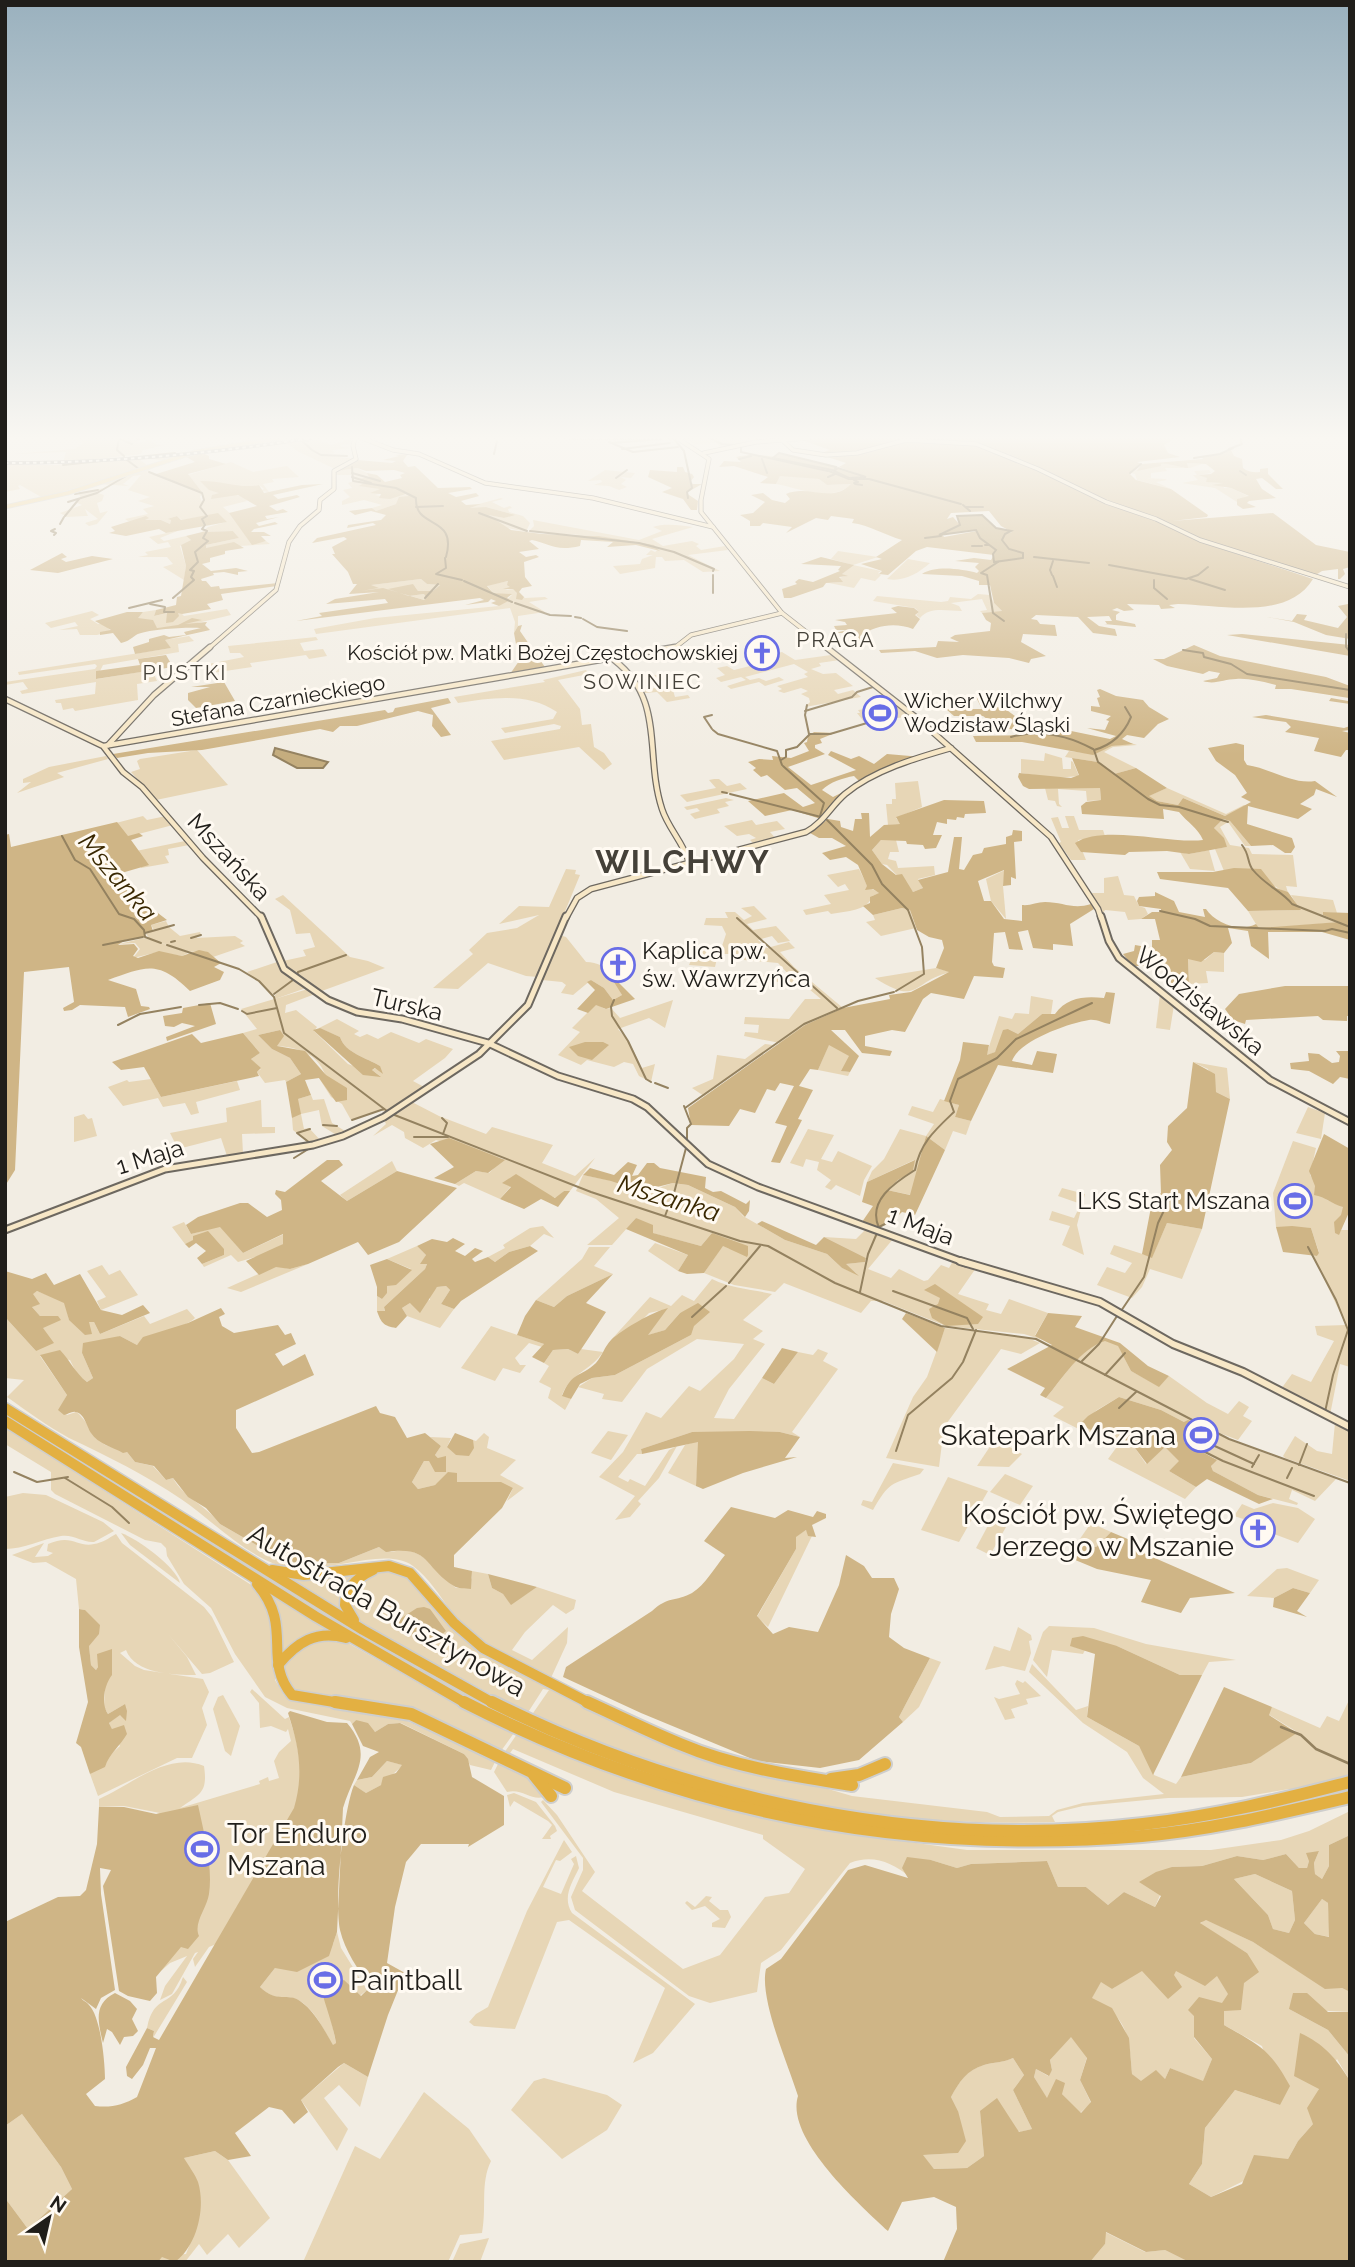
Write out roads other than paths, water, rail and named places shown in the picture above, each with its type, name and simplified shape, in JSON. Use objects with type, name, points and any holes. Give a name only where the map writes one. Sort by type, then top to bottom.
[{"type":"highway","name":"Autostrada Bursztynowa","points":[[5,1408],[250,1560],[365,1639],[473,1707],[592,1761],[692,1795],[797,1820],[921,1838],[1020,1843],[1120,1840],[1247,1823],[1350,1797]]},
{"type":"highway","name":"Autostrada Bursztynowa","points":[[5,1421],[239,1568],[365,1639],[496,1704],[605,1752],[731,1792],[859,1818],[986,1829],[1107,1828],[1226,1813],[1350,1783]]},
{"type":"highway","points":[[250,1560],[282,1573],[296,1575],[396,1567],[410,1573],[463,1632],[483,1648],[530,1676],[681,1745],[738,1764],[852,1785]]},
{"type":"highway","points":[[365,1639],[349,1616],[345,1604],[346,1594],[357,1578],[383,1567]]},
{"type":"highway","points":[[239,1568],[264,1590],[274,1604],[279,1622],[278,1665],[282,1684],[292,1695],[411,1714],[565,1788]]},
{"type":"highway","points":[[278,1665],[298,1642],[310,1636],[333,1634],[365,1639]]},
{"type":"highway","points":[[814,1779],[850,1777],[875,1770],[885,1764]]},
{"type":"highway","points":[[520,1766],[537,1777],[551,1796]]},
{"type":"street","points":[[5,699],[106,747],[155,695],[276,590],[285,567],[288,544]]},
{"type":"street","name":"Wodzisławska","points":[[726,544],[782,613],[952,749],[1054,841],[1098,909],[1113,950],[1129,967],[1270,1080],[1350,1122]]},
{"type":"street","points":[[1211,544],[1350,587]]},
{"type":"street","name":"Stefana Czarnieckiego","points":[[106,747],[673,649],[691,635],[782,613]]},
{"type":"street","points":[[614,660],[634,678],[644,696],[659,800],[666,820],[684,847],[689,862]]},
{"type":"street","name":"Mszańska","points":[[106,747],[123,772],[142,788],[203,858],[261,916],[284,970],[317,993]]},
{"type":"street","points":[[942,751],[952,749]]},
{"type":"street","name":"1 Maja","points":[[5,1230],[165,1169],[313,1145],[362,1128],[391,1113],[469,1062],[528,1005],[573,903],[583,893],[812,830],[826,819],[841,798],[851,790],[942,751]]},
{"type":"street","name":"Turska","points":[[317,993],[358,1012],[415,1023],[490,1044]]},
{"type":"street","name":"1 Maja","points":[[490,1044],[565,1078],[638,1101],[708,1164],[758,1187],[936,1254],[1100,1302],[1173,1345],[1243,1372],[1350,1427]]},
{"type":"waterway","points":[[173,598],[194,580],[191,577],[194,571],[190,570],[198,562],[195,552],[205,544]]},
{"type":"waterway","points":[[446,557],[448,544]]},
{"type":"waterway","points":[[642,544],[674,552],[714,569],[713,571]]},
{"type":"waterway","points":[[972,546],[982,546]]},
{"type":"waterway","points":[[1034,557],[1089,563]]},
{"type":"waterway","points":[[445,558],[446,568],[436,574],[462,580]]},
{"type":"waterway","points":[[1052,575],[1050,570],[1053,561]]},
{"type":"waterway","points":[[998,562],[981,573],[987,575],[993,613],[1004,621]]},
{"type":"waterway","points":[[1109,565],[1186,579],[1198,575],[1208,567]]},
{"type":"waterway","points":[[713,575],[713,593]]},
{"type":"waterway","points":[[1053,576],[1057,587]]},
{"type":"waterway","points":[[1190,579],[1225,590]]},
{"type":"waterway","points":[[1154,580],[1154,588],[1167,599]]},
{"type":"waterway","points":[[464,581],[512,602]]},
{"type":"waterway","points":[[425,598],[438,584]]},
{"type":"waterway","points":[[129,608],[162,600]]},
{"type":"waterway","points":[[515,603],[550,615],[571,616]]},
{"type":"waterway","points":[[150,604],[165,607],[164,612],[174,612]]},
{"type":"waterway","points":[[575,617],[581,618]]},
{"type":"waterway","points":[[583,619],[597,627],[627,631]]},
{"type":"waterway","points":[[1346,634],[1346,647],[1350,652]]},
{"type":"waterway","points":[[1183,650],[1203,653],[1204,657],[1231,664],[1247,674],[1350,690]]},
{"type":"waterway","points":[[806,711],[852,697],[857,692],[873,687]]},
{"type":"waterway","points":[[806,711],[807,705]]},
{"type":"waterway","points":[[1125,707],[1131,717],[1121,734],[1112,742],[1094,750],[1098,762],[1160,805],[1179,807],[1228,822]]},
{"type":"waterway","points":[[806,711],[809,734]]},
{"type":"waterway","points":[[712,715],[704,717],[712,729]]},
{"type":"waterway","points":[[781,760],[786,757],[786,750],[797,747],[810,734],[830,734],[867,723]]},
{"type":"waterway","points":[[713,730],[718,734],[777,751],[782,765]]},
{"type":"waterway","points":[[1011,737],[1053,735],[1093,749]]},
{"type":"waterway","points":[[783,766],[824,803],[820,816]]},
{"type":"waterway","points":[[722,792],[727,793]]},
{"type":"waterway","points":[[730,794],[821,817]]},
{"type":"waterway","points":[[827,820],[872,865],[882,884],[908,910],[922,947],[924,974],[896,991]]},
{"type":"waterway","name":"Mszanka","points":[[62,836],[75,860],[90,869],[119,914],[134,919],[144,930],[145,937],[161,943]]},
{"type":"waterway","points":[[1242,845],[1253,870],[1292,904],[1350,927]]},
{"type":"waterway","points":[[1160,911],[1195,919],[1210,926],[1325,931],[1332,929],[1350,933]]},
{"type":"waterway","points":[[737,918],[837,1008]]},
{"type":"waterway","points":[[145,933],[174,925]]},
{"type":"waterway","points":[[191,938],[201,935]]},
{"type":"waterway","points":[[103,945],[143,937]]},
{"type":"waterway","points":[[171,942],[175,941]]},
{"type":"waterway","name":"Mszanka","points":[[167,945],[239,969],[259,981],[274,997],[284,1033],[387,1111]]},
{"type":"waterway","points":[[297,976],[298,972],[346,955]]},
{"type":"waterway","points":[[274,994],[293,980]]},
{"type":"waterway","points":[[685,1108],[804,1024],[858,1001],[894,992]]},
{"type":"waterway","points":[[614,1000],[611,1007],[612,1016],[628,1041],[646,1079],[651,1082]]},
{"type":"waterway","points":[[199,1005],[220,1003],[238,1009]]},
{"type":"waterway","points":[[879,1228],[876,1218],[880,1201],[891,1187],[915,1170],[925,1145],[954,1112],[950,1101],[958,1079],[997,1058],[1016,1039],[1092,1003]]},
{"type":"waterway","points":[[118,1025],[140,1014],[181,1007]]},
{"type":"waterway","points":[[242,1011],[247,1014],[277,1008]]},
{"type":"waterway","points":[[655,1083],[668,1088]]},
{"type":"waterway","points":[[684,1106],[691,1124],[687,1128],[687,1140]]},
{"type":"waterway","points":[[352,1120],[384,1109]]},
{"type":"waterway","name":"Mszanka","points":[[392,1114],[443,1134]]},
{"type":"waterway","points":[[442,1118],[447,1123],[443,1134]]},
{"type":"waterway","points":[[323,1125],[337,1126]]},
{"type":"waterway","points":[[310,1129],[297,1133],[310,1143]]},
{"type":"waterway","name":"Mszanka","points":[[443,1134],[591,1192],[740,1241],[768,1246],[835,1283],[941,1326],[976,1331]]},
{"type":"waterway","points":[[414,1137],[448,1137]]},
{"type":"waterway","points":[[294,1158],[310,1148]]},
{"type":"waterway","points":[[674,1193],[686,1148]]},
{"type":"waterway","points":[[665,1216],[673,1195]]},
{"type":"waterway","points":[[1121,1311],[1144,1277],[1158,1223],[1169,1200]]},
{"type":"waterway","points":[[879,1227],[893,1220]]},
{"type":"waterway","points":[[860,1292],[868,1254],[877,1233]]},
{"type":"waterway","points":[[729,1283],[760,1246]]},
{"type":"waterway","points":[[1308,1247],[1336,1300],[1348,1330],[1333,1375],[1325,1412]]},
{"type":"waterway","points":[[692,1317],[726,1286]]},
{"type":"waterway","points":[[893,1291],[967,1318],[973,1329]]},
{"type":"waterway","points":[[1082,1361],[1099,1344],[1117,1316]]},
{"type":"waterway","points":[[896,1451],[908,1415],[952,1378],[963,1362],[976,1331]]},
{"type":"waterway","name":"Mszanka","points":[[976,1331],[1036,1339],[1105,1375]]},
{"type":"waterway","points":[[1105,1375],[1125,1353]]},
{"type":"waterway","name":"Mszanka","points":[[1105,1375],[1229,1439],[1299,1465]]},
{"type":"waterway","points":[[1119,1408],[1136,1392]]},
{"type":"waterway","points":[[1206,1442],[1254,1464]]},
{"type":"waterway","points":[[1189,1444],[1223,1461],[1314,1496]]},
{"type":"waterway","points":[[1299,1465],[1307,1444]]},
{"type":"waterway","points":[[1254,1464],[1259,1455]]},
{"type":"waterway","name":"Mszanka","points":[[1299,1465],[1350,1483]]},
{"type":"waterway","points":[[1287,1478],[1292,1468]]},
{"type":"waterway","points":[[14,1472],[37,1482],[68,1477]]},
{"type":"waterway","points":[[65,1478],[112,1507],[129,1523]]},
{"type":"waterway","points":[[1281,1727],[1301,1735],[1316,1749],[1350,1764]]},
{"type":"place","name":"Kościół pw. Matki Bożej Częstochowskiej","points":[[762,653]]},
{"type":"place","name":"Wicher Wilchwy Wodzisław Śląski","points":[[880,713]]},
{"type":"place","name":"Kaplica pw. św. Wawrzyńca","points":[[618,965]]},
{"type":"place","name":"LKS Start Mszana","points":[[1295,1201]]},
{"type":"place","name":"Skatepark Mszana","points":[[1201,1435]]},
{"type":"place","name":"Kościół pw. Świętego Jerzego w Mszanie","points":[[1258,1530]]},
{"type":"place","name":"Tor Enduro Mszana","points":[[202,1849]]},
{"type":"place","name":"Paintball","points":[[325,1980]]},
{"type":"district","name":"PRAGA","points":[[836,640]]},
{"type":"district","name":"PUSTKI","points":[[185,673]]},
{"type":"district","name":"SOWINIEC","points":[[643,682]]},
{"type":"district","name":"WILCHWY","points":[[683,862]]}]
